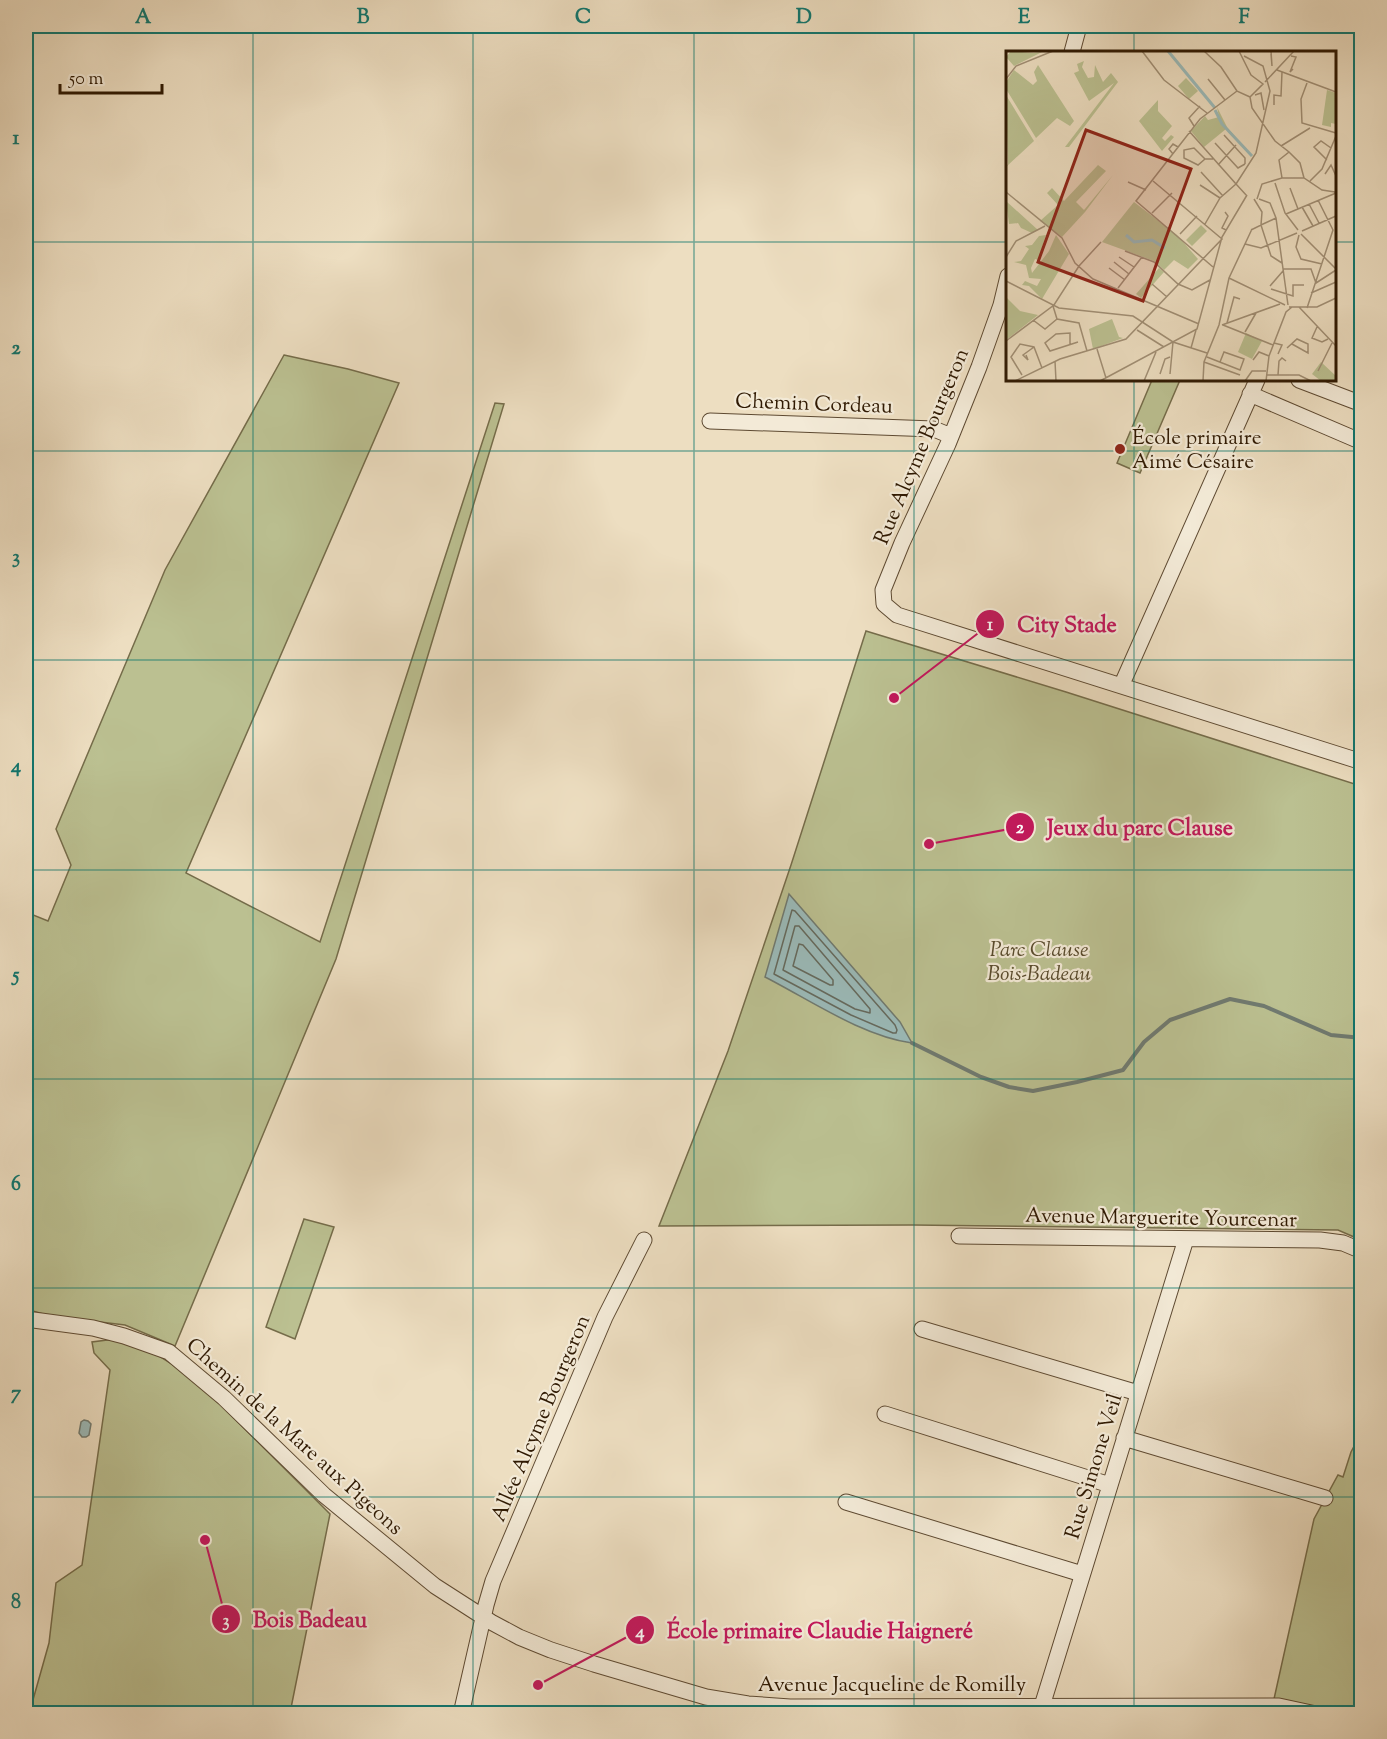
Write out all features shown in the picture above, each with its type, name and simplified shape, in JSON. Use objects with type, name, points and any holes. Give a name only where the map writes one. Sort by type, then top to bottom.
[{"type":"street","points":[[1072,51],[1079,26]]},
{"type":"street","name":"Rue Alcyme Bourgeron","points":[[1006,291],[1004,306],[951,436],[883,590],[884,604],[897,615],[1122,684]]},
{"type":"street","points":[[1302,381],[1362,404]]},
{"type":"street","points":[[1362,442],[1253,387],[1122,684],[1362,762]]},
{"type":"street","name":"Chemin Cordeau","points":[[710,421],[934,429],[951,436]]},
{"type":"street","name":"Avenue Marguerite Yourcenar","points":[[959,1236],[1320,1240],[1343,1243],[1362,1251]]},
{"type":"street","name":"Rue Simone Veil","points":[[1042,1706],[1186,1239]]},
{"type":"street","name":"Allée Alcyme Bourgeron","points":[[461,1713],[493,1581],[605,1317],[644,1240]]},
{"type":"street","name":"Chemin de la Mare aux Pigeons","points":[[26,1318],[124,1335],[169,1352],[224,1398],[324,1494],[435,1586],[483,1616]]},
{"type":"street","points":[[922,1329],[1138,1393]]},
{"type":"street","points":[[885,1414],[1110,1485]]},
{"type":"street","points":[[1124,1438],[1325,1498]]},
{"type":"street","points":[[846,1502],[1082,1574]]},
{"type":"street","name":"Avenue Jacqueline de Romilly","points":[[483,1616],[519,1637],[551,1650],[706,1697],[748,1704],[812,1707],[1279,1706],[1316,1713]]},
{"type":"green space","points":[[284,355],[399,383],[186,873],[320,942],[495,403],[504,404],[336,959],[175,1346],[125,1325],[50,1316],[26,1309],[26,912],[48,921],[71,865],[56,829],[165,570]]},
{"type":"green space","points":[[1152,381],[1180,381],[1140,473],[1117,463]]},
{"type":"green space","name":"Parc Clause Bois-Badeau","points":[[866,631],[1361,786],[1361,1240],[1338,1230],[913,1225],[659,1226],[728,1051]]},
{"type":"green space","points":[[304,1219],[334,1227],[295,1339],[266,1327]]},
{"type":"green space","points":[[115,1339],[145,1347],[194,1378],[330,1514],[290,1713],[29,1714],[49,1643],[56,1583],[82,1565],[110,1370],[94,1353],[92,1342]]},
{"type":"green space","points":[[1361,1433],[1362,1689],[1354,1713],[1342,1713],[1274,1699],[1314,1519],[1338,1475],[1343,1477],[1351,1452]]},
{"type":"water","points":[[789,894],[900,1022],[912,1043],[874,1033],[855,1025],[765,977]]},
{"type":"water","points":[[84,1420],[91,1424],[89,1435],[82,1437],[79,1433],[81,1422]]},
{"type":"waterway","points":[[912,1043],[981,1077],[1009,1087],[1033,1091],[1123,1070],[1144,1042],[1170,1020],[1230,999],[1264,1006],[1331,1035],[1362,1038]]},
{"type":"place","name":"École primaire Aimé Césaire","points":[[1120,449]]},
{"type":"place","name":"City Stade","points":[[894,698]]},
{"type":"place","name":"Jeux du parc Clause","points":[[929,844]]},
{"type":"place","name":"Bois Badeau","points":[[205,1540]]},
{"type":"place","name":"École primaire Claudie Haigneré","points":[[538,1685]]}]
